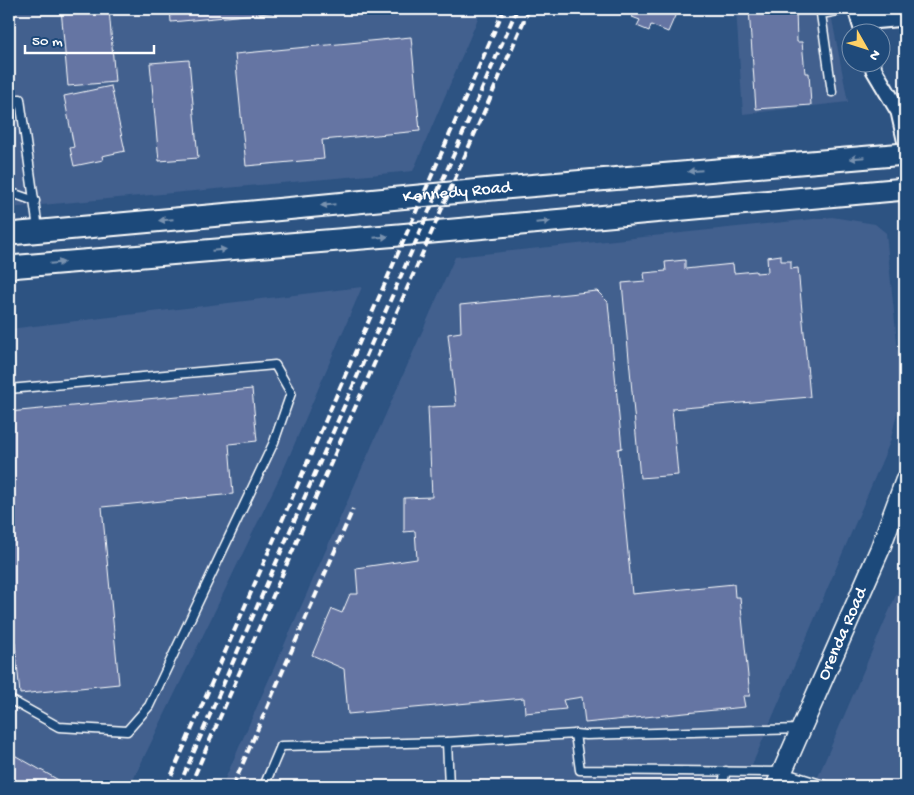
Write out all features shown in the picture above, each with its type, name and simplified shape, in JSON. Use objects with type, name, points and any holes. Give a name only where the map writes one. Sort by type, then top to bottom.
[{"type":"main road","name":"Kennedy Road","points":[[9,234],[492,188],[905,154]]},
{"type":"main road","points":[[9,267],[390,236],[905,190]]},
{"type":"street","points":[[860,21],[905,18]]},
{"type":"street","points":[[875,72],[899,112],[905,139]]},
{"type":"street","name":"Orenda Road","points":[[779,779],[880,549],[905,481]]},
{"type":"lane","points":[[832,92],[821,11],[849,9]]},
{"type":"lane","points":[[9,100],[20,99],[38,231]]},
{"type":"lane","points":[[9,192],[35,201]]},
{"type":"lane","points":[[9,389],[275,365],[291,392],[274,442],[149,706],[128,731],[59,727],[9,699]]},
{"type":"lane","points":[[264,786],[281,746],[447,742],[575,734],[800,729]]},
{"type":"lane","points":[[575,734],[580,770],[726,771],[827,786]]},
{"type":"lane","points":[[447,742],[449,786]]},
{"type":"lane","points":[[722,786],[726,771]]},
{"type":"shaded area","points":[[9,9],[482,9],[413,171],[9,208]]},
{"type":"shaded area","points":[[736,9],[830,9],[848,102],[743,114]]},
{"type":"shaded area","points":[[832,217],[875,224],[886,233],[900,372],[900,401],[890,442],[743,786],[222,786],[455,257]]},
{"type":"shaded area","points":[[362,287],[285,466],[130,786],[9,786],[9,329]]},
{"type":"shaded area","points":[[905,574],[905,786],[814,786]]},
{"type":"building","points":[[61,9],[109,9],[115,82],[68,86]]},
{"type":"building","points":[[170,9],[312,9],[171,22]]},
{"type":"building","points":[[636,9],[678,9],[668,32],[651,25],[649,31],[637,26],[640,20],[632,17]]},
{"type":"building","points":[[749,9],[791,9],[791,11],[796,11],[797,42],[802,42],[805,73],[809,73],[811,105],[756,109]]},
{"type":"building","points":[[411,37],[420,131],[322,140],[324,159],[246,166],[235,54]]},
{"type":"building","points":[[189,60],[198,158],[159,161],[150,63]]},
{"type":"building","points":[[111,86],[125,151],[102,156],[103,160],[74,166],[70,148],[74,147],[64,96]]},
{"type":"building","points":[[781,255],[781,261],[791,261],[791,269],[798,268],[810,397],[672,409],[678,475],[640,478],[622,283],[645,281],[644,273],[666,271],[665,262],[685,260],[685,269],[733,264],[734,273],[768,272],[767,257]]},
{"type":"building","points":[[597,291],[608,302],[622,448],[618,449],[632,594],[734,584],[735,597],[740,597],[750,696],[743,696],[745,707],[585,723],[582,697],[563,700],[566,709],[525,713],[524,698],[348,714],[344,669],[312,655],[332,609],[342,613],[350,594],[358,594],[356,568],[417,559],[415,531],[404,532],[404,498],[432,497],[428,407],[456,406],[448,334],[461,332],[460,305]]},
{"type":"building","points":[[252,389],[257,441],[229,444],[233,494],[102,507],[119,684],[20,694],[15,643],[9,644],[9,412]]},
{"type":"building","points":[[9,752],[69,786],[9,786]]},
{"type":"railway","points":[[167,786],[504,9]]},
{"type":"railway","points":[[179,786],[517,9]]},
{"type":"railway","points":[[190,786],[529,9]]},
{"type":"railway","points":[[233,786],[353,509]]}]
